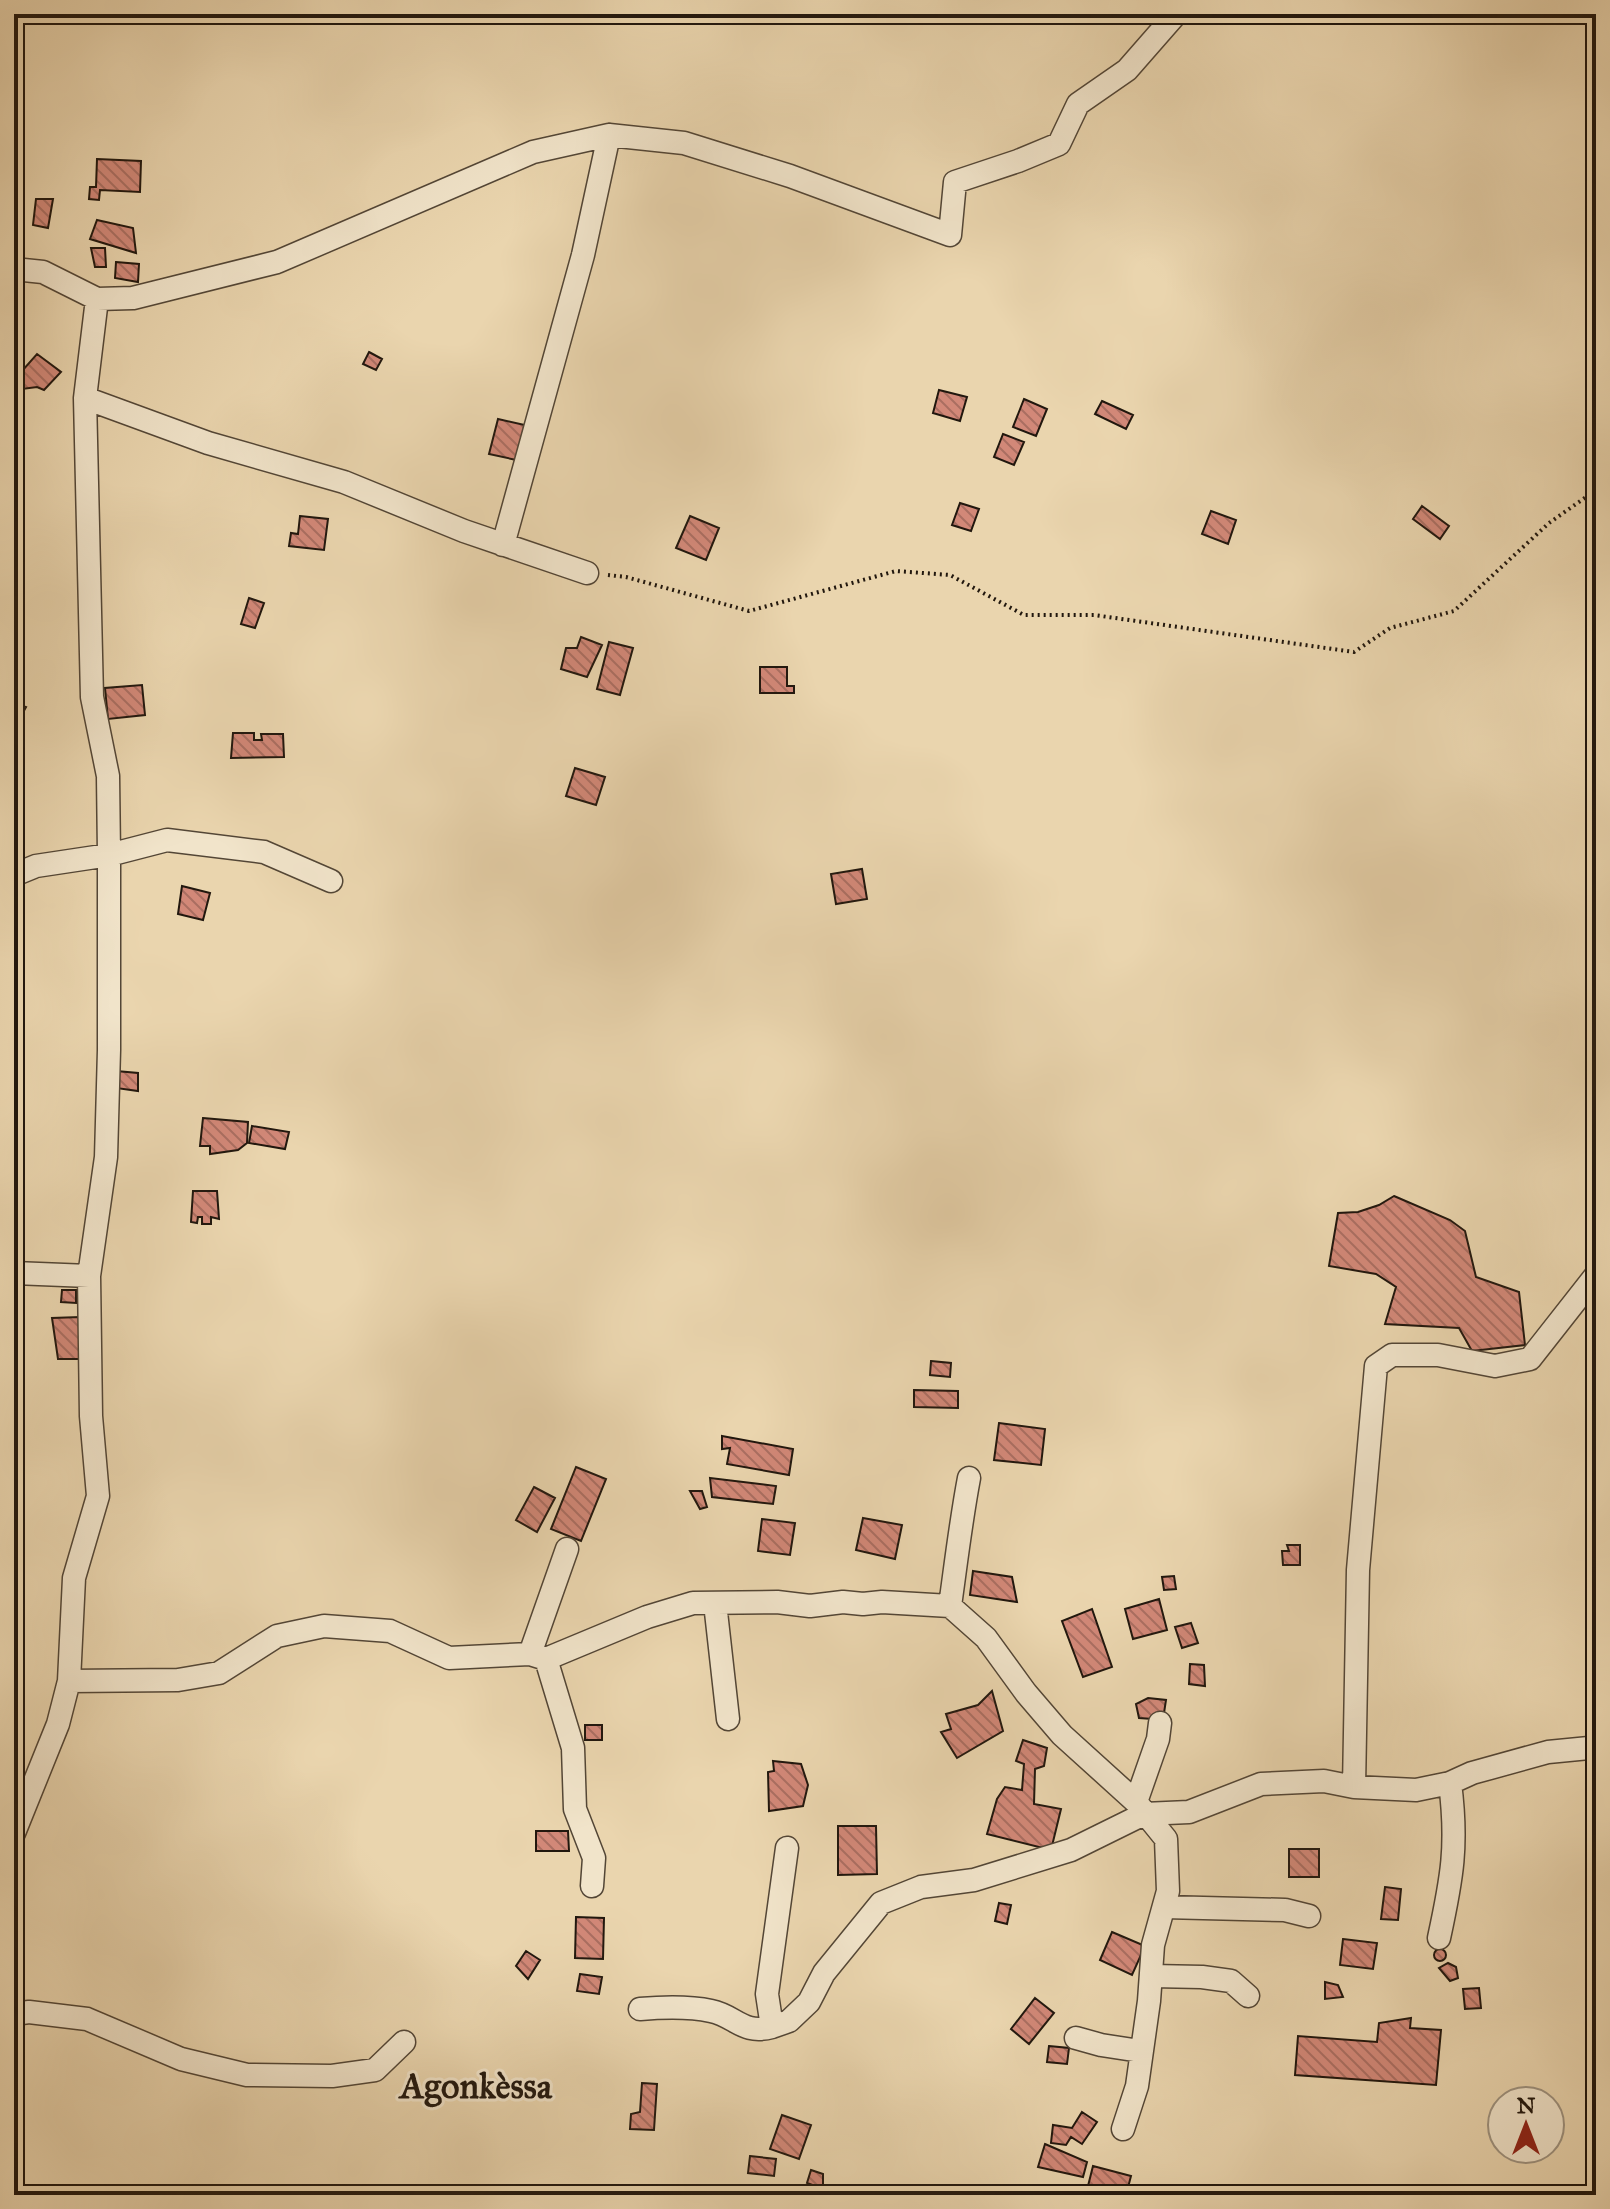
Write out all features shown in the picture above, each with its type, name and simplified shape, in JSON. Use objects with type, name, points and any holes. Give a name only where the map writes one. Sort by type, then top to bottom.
[{"type":"street","points":[[14,269],[43,272],[97,299],[133,298],[277,262],[533,152],[609,135],[684,143],[790,176],[950,235],[955,182],[1059,144],[1078,104],[1127,70],[1176,14]]},
{"type":"street","points":[[503,545],[583,255],[609,135]]},
{"type":"street","points":[[14,1833],[58,1724],[69,1681],[74,1578],[98,1496],[91,1416],[89,1276],[106,1157],[109,855],[108,776],[92,697],[85,398],[97,299]]},
{"type":"street","points":[[85,398],[208,443],[344,482],[503,545],[587,573]]},
{"type":"street","points":[[14,875],[36,866],[109,855],[167,840],[264,852],[331,881]]},
{"type":"street","points":[[14,1273],[89,1276]]},
{"type":"street","points":[[1354,1787],[1358,1570],[1376,1366],[1392,1355],[1438,1355],[1495,1366],[1530,1359],[1596,1275]]},
{"type":"street","points":[[950,1606],[958,1532],[969,1478]]},
{"type":"street","points":[[567,1549],[538,1657],[573,1748],[575,1809],[594,1858],[592,1886]]},
{"type":"street","points":[[69,1681],[178,1680],[219,1673],[277,1636],[324,1626],[390,1631],[449,1658],[538,1657],[693,1603],[777,1602],[810,1606],[882,1602],[950,1606],[986,1638],[1026,1693],[1045,1711],[1062,1735],[1140,1808],[1166,1839],[1168,1891],[1153,1945],[1152,1976],[1137,2086],[1123,2129]]},
{"type":"street","points":[[715,1603],[728,1719]]},
{"type":"street","points":[[1140,1808],[1160,1723]]},
{"type":"street","points":[[640,2009],[666,2006],[714,2011],[738,2025],[757,2031],[789,2021],[809,2002],[824,1973],[881,1903],[921,1887],[974,1880],[1071,1850],[1140,1808],[1189,1812],[1261,1784],[1324,1781],[1354,1787],[1416,1790],[1450,1783],[1472,1773],[1548,1752],[1589,1748],[1596,1751]]},
{"type":"street","points":[[1439,1938],[1454,1867],[1455,1824],[1450,1783]]},
{"type":"street","points":[[772,2027],[767,1994],[787,1848]]},
{"type":"street","points":[[1164,1907],[1285,1910],[1309,1916]]},
{"type":"street","points":[[1152,1976],[1231,1981],[1248,1996]]},
{"type":"street","points":[[14,2014],[29,2012],[87,2019],[181,2059],[247,2075],[332,2076],[375,2070],[404,2042]]},
{"type":"street","points":[[1076,2038],[1140,2051]]},
{"type":"path","points":[[587,573],[626,577],[749,611],[896,571],[950,575],[1024,615],[1094,615],[1354,652],[1390,628],[1454,611],[1549,523],[1596,490]]},
{"type":"building","points":[[97,159],[141,161],[140,192],[100,190],[99,200],[89,199],[90,187],[96,187]]},
{"type":"building","points":[[36,199],[53,199],[48,228],[33,225]]},
{"type":"building","points":[[97,220],[133,228],[136,253],[90,239]]},
{"type":"building","points":[[91,248],[105,248],[106,267],[95,267]]},
{"type":"building","points":[[116,262],[139,264],[138,282],[115,278]]},
{"type":"building","points":[[369,352],[382,359],[376,370],[363,364]]},
{"type":"building","points":[[37,354],[61,372],[44,390],[37,387],[22,389],[14,380]]},
{"type":"building","points":[[939,390],[967,397],[960,421],[933,413]]},
{"type":"building","points":[[1024,399],[1047,409],[1036,436],[1013,427]]},
{"type":"building","points":[[1102,401],[1133,415],[1126,429],[1095,414]]},
{"type":"building","points":[[498,419],[529,426],[521,461],[489,454]]},
{"type":"building","points":[[1003,434],[1024,442],[1014,465],[994,457]]},
{"type":"building","points":[[960,503],[979,509],[971,531],[952,525]]},
{"type":"building","points":[[1422,506],[1449,526],[1440,539],[1413,519]]},
{"type":"building","points":[[1211,511],[1236,520],[1228,544],[1202,534]]},
{"type":"building","points":[[300,516],[328,519],[324,550],[289,546],[291,533],[298,534]]},
{"type":"building","points":[[690,516],[719,528],[706,560],[676,548]]},
{"type":"building","points":[[249,598],[264,603],[255,628],[241,624]]},
{"type":"building","points":[[14,599],[22,600],[20,624],[14,624]]},
{"type":"building","points":[[581,637],[602,645],[587,677],[561,669],[566,648],[577,648]]},
{"type":"building","points":[[609,642],[633,648],[620,695],[597,689]]},
{"type":"building","points":[[760,667],[787,667],[787,686],[794,686],[794,693],[760,693]]},
{"type":"building","points":[[142,685],[145,715],[108,719],[105,688]]},
{"type":"building","points":[[14,703],[26,707],[14,729]]},
{"type":"building","points":[[233,733],[254,733],[254,740],[262,740],[261,734],[283,734],[284,757],[231,758]]},
{"type":"building","points":[[575,768],[605,777],[596,805],[566,796]]},
{"type":"building","points":[[862,869],[867,899],[836,904],[831,874]]},
{"type":"building","points":[[182,886],[210,893],[203,920],[178,914]]},
{"type":"building","points":[[116,1071],[138,1073],[138,1091],[116,1088]]},
{"type":"building","points":[[203,1118],[248,1122],[247,1143],[238,1150],[210,1154],[210,1146],[200,1146]]},
{"type":"building","points":[[252,1126],[289,1132],[285,1149],[249,1143]]},
{"type":"building","points":[[193,1191],[217,1191],[219,1219],[211,1217],[211,1224],[202,1224],[202,1217],[198,1217],[197,1223],[191,1222]]},
{"type":"building","points":[[1394,1196],[1450,1220],[1465,1231],[1476,1277],[1519,1292],[1525,1345],[1472,1351],[1459,1328],[1385,1324],[1396,1287],[1376,1274],[1329,1266],[1338,1213],[1358,1212]]},
{"type":"building","points":[[62,1290],[76,1290],[76,1303],[61,1302]]},
{"type":"building","points":[[80,1317],[83,1359],[58,1359],[52,1318]]},
{"type":"building","points":[[931,1361],[951,1363],[950,1377],[930,1375]]},
{"type":"building","points":[[914,1390],[958,1391],[958,1408],[914,1407]]},
{"type":"building","points":[[999,1423],[1045,1429],[1041,1465],[994,1460]]},
{"type":"building","points":[[722,1436],[793,1449],[789,1475],[727,1464],[730,1448],[722,1449]]},
{"type":"building","points":[[576,1467],[606,1479],[581,1541],[551,1529]]},
{"type":"building","points":[[710,1478],[776,1486],[773,1504],[712,1497]]},
{"type":"building","points":[[534,1487],[555,1498],[537,1532],[516,1520]]},
{"type":"building","points":[[690,1491],[702,1491],[707,1507],[700,1509]]},
{"type":"building","points":[[863,1518],[902,1525],[895,1559],[856,1550]]},
{"type":"building","points":[[762,1519],[795,1523],[790,1555],[758,1551]]},
{"type":"building","points":[[1287,1545],[1300,1545],[1300,1565],[1283,1565],[1282,1551],[1289,1551]]},
{"type":"building","points":[[973,1571],[1012,1577],[1017,1602],[970,1595]]},
{"type":"building","points":[[1174,1576],[1176,1589],[1164,1590],[1162,1577]]},
{"type":"building","points":[[1159,1599],[1167,1630],[1133,1639],[1125,1609]]},
{"type":"building","points":[[1092,1609],[1112,1667],[1083,1677],[1062,1621]]},
{"type":"building","points":[[1191,1623],[1198,1643],[1182,1648],[1175,1627]]},
{"type":"building","points":[[1190,1664],[1204,1665],[1205,1686],[1189,1684]]},
{"type":"building","points":[[992,1691],[1003,1731],[957,1758],[941,1732],[951,1729],[946,1714],[978,1705]]},
{"type":"building","points":[[1148,1698],[1166,1700],[1164,1713],[1153,1719],[1139,1718],[1136,1704]]},
{"type":"building","points":[[585,1725],[602,1725],[602,1740],[585,1740]]},
{"type":"building","points":[[1023,1740],[1047,1748],[1044,1766],[1035,1769],[1034,1804],[1061,1809],[1051,1850],[987,1834],[997,1799],[1005,1787],[1022,1790],[1024,1764],[1016,1761]]},
{"type":"building","points":[[773,1761],[801,1764],[808,1785],[803,1806],[769,1811],[768,1772],[774,1771]]},
{"type":"building","points":[[838,1826],[876,1826],[877,1874],[838,1875]]},
{"type":"building","points":[[536,1831],[568,1831],[569,1851],[536,1851]]},
{"type":"building","points":[[1289,1849],[1319,1849],[1319,1877],[1289,1877]]},
{"type":"building","points":[[1385,1887],[1401,1889],[1398,1920],[1381,1919]]},
{"type":"building","points":[[999,1903],[1011,1905],[1007,1924],[995,1921]]},
{"type":"building","points":[[576,1917],[604,1918],[603,1959],[575,1958]]},
{"type":"building","points":[[1112,1932],[1145,1946],[1132,1975],[1100,1960]]},
{"type":"building","points":[[1343,1939],[1377,1943],[1373,1969],[1340,1965]]},
{"type":"building","points":[[1440,1949],[1446,1955],[1440,1961],[1434,1955]]},
{"type":"building","points":[[526,1951],[540,1960],[528,1979],[516,1966]]},
{"type":"building","points":[[1448,1963],[1456,1967],[1458,1978],[1450,1981],[1439,1968]]},
{"type":"building","points":[[580,1974],[602,1977],[599,1994],[577,1991]]},
{"type":"building","points":[[1325,1982],[1338,1985],[1343,1997],[1325,1999]]},
{"type":"building","points":[[1479,1988],[1481,2008],[1465,2009],[1463,1989]]},
{"type":"building","points":[[1035,1998],[1054,2013],[1029,2044],[1011,2029]]},
{"type":"building","points":[[1411,2018],[1410,2028],[1441,2030],[1436,2085],[1295,2075],[1298,2036],[1377,2042],[1379,2023]]},
{"type":"building","points":[[1049,2046],[1069,2048],[1067,2064],[1047,2062]]},
{"type":"building","points":[[642,2083],[657,2084],[654,2130],[630,2129],[631,2114],[640,2112]]},
{"type":"building","points":[[1082,2112],[1097,2122],[1082,2144],[1071,2137],[1066,2145],[1051,2143],[1053,2125],[1072,2128]]},
{"type":"building","points":[[782,2115],[811,2125],[799,2159],[770,2149]]},
{"type":"building","points":[[1045,2144],[1087,2162],[1083,2177],[1038,2167]]},
{"type":"building","points":[[750,2156],[776,2159],[774,2176],[748,2173]]},
{"type":"building","points":[[1093,2166],[1131,2176],[1126,2195],[1086,2194]]},
{"type":"building","points":[[811,2170],[823,2174],[823,2189],[807,2183]]},
{"type":"district","name":"Agonkèssa","points":[[476,2086]]}]
